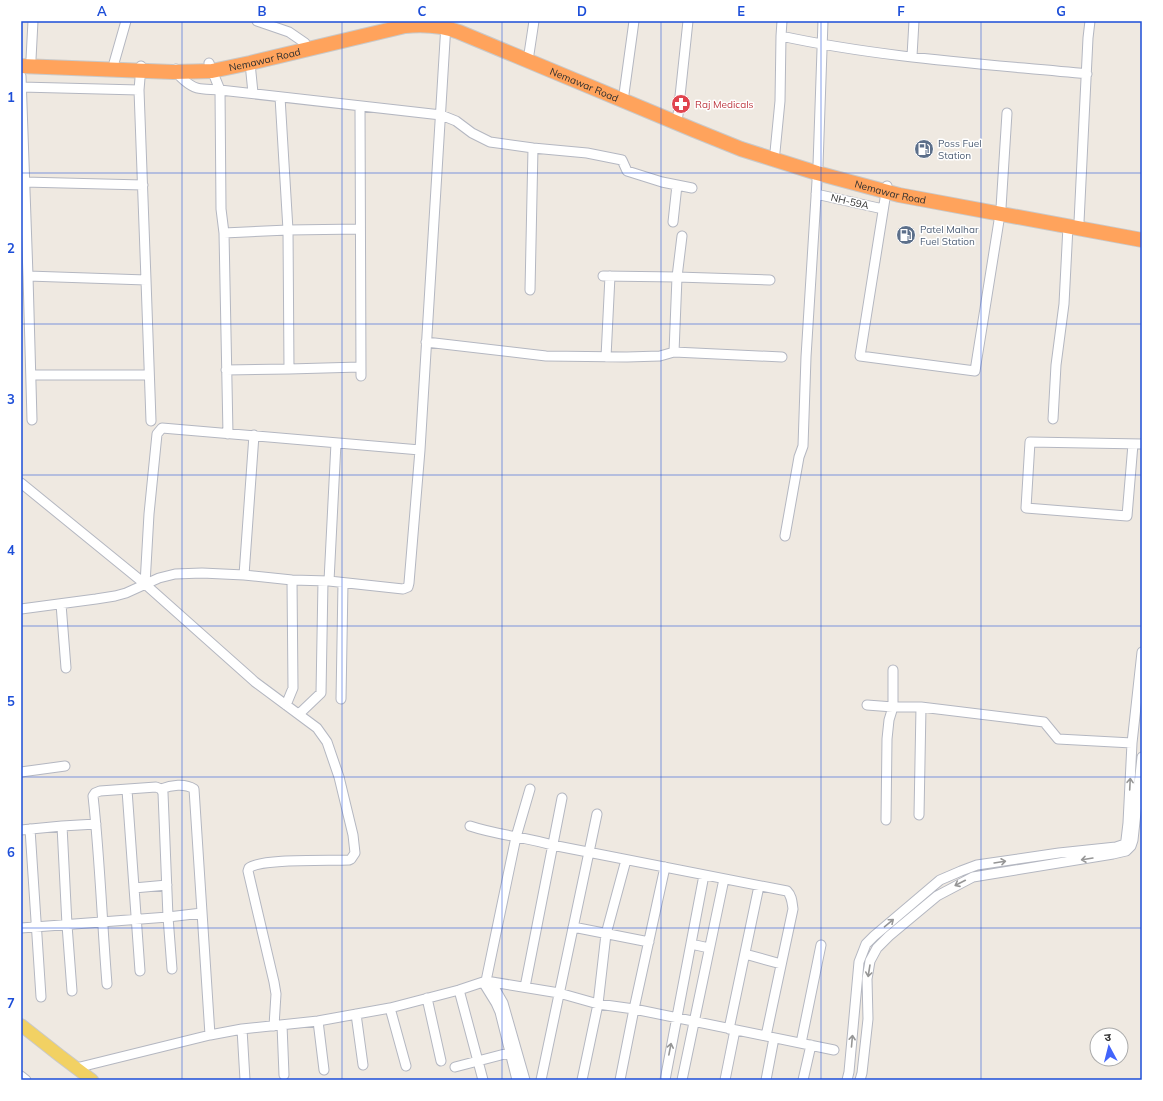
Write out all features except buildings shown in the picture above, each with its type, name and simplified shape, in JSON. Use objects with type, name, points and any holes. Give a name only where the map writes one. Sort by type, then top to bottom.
[{"type":"highway","name":"Nemawar Road","points":[[210,67],[305,43],[407,21]]},
{"type":"highway","name":"Nemawar Road","points":[[24,61],[140,68],[176,69],[210,67],[250,63],[406,26],[454,23],[489,41],[695,127],[741,148],[886,188],[1001,211],[1142,234]]},
{"type":"highway","name":"Nemawar Road","points":[[489,41],[529,54],[678,115],[695,127],[775,152],[818,169]]},
{"type":"highway","name":"Nemawar Road","points":[[24,61],[114,63],[140,68]]},
{"type":"highway","name":"Nemawar Road","points":[[1074,224],[1142,240]]},
{"type":"main road","points":[[21,1026],[92,1080]]},
{"type":"street","points":[[24,61],[33,21]]},
{"type":"street","points":[[114,63],[126,21]]},
{"type":"street","points":[[257,21],[289,32],[305,43]]},
{"type":"street","points":[[529,54],[534,21]]},
{"type":"street","points":[[624,94],[634,21]]},
{"type":"street","points":[[678,115],[688,21]]},
{"type":"street","points":[[775,152],[780,101],[782,21]]},
{"type":"street","points":[[785,536],[799,457],[803,446],[806,356],[818,169],[823,21]]},
{"type":"street","points":[[912,56],[914,21]]},
{"type":"street","points":[[1053,419],[1056,365],[1074,224],[1088,74],[1088,38],[1090,21]]},
{"type":"street","points":[[21,609],[116,596],[159,578],[174,574],[202,573],[244,575],[403,588],[408,586],[413,549],[420,450],[445,23]]},
{"type":"street","points":[[781,36],[823,45],[912,56],[1088,74]]},
{"type":"street","points":[[250,63],[253,93]]},
{"type":"street","points":[[210,67],[220,90],[221,209],[224,233],[228,434]]},
{"type":"street","points":[[140,68],[139,90],[144,185],[151,421]]},
{"type":"street","points":[[176,69],[181,78],[196,88],[253,93],[440,115],[456,121],[472,133],[490,142],[587,153],[622,160],[627,171],[662,182],[692,188]]},
{"type":"street","points":[[21,76],[32,420]]},
{"type":"street","points":[[21,87],[139,90]]},
{"type":"street","points":[[280,97],[288,230],[289,369]]},
{"type":"street","points":[[226,370],[289,369],[360,372],[360,106]]},
{"type":"street","points":[[886,188],[860,356],[975,372],[1001,211],[1007,112]]},
{"type":"street","points":[[530,290],[533,148]]},
{"type":"street","points":[[24,182],[144,185]]},
{"type":"street","points":[[673,222],[677,185]]},
{"type":"street","name":"NH-59A","points":[[816,194],[883,209]]},
{"type":"street","points":[[224,233],[360,229]]},
{"type":"street","points":[[674,352],[677,277],[682,236]]},
{"type":"street","points":[[28,276],[146,280]]},
{"type":"street","points":[[606,356],[607,276],[770,280]]},
{"type":"street","points":[[426,342],[546,356],[660,356],[674,352],[782,357]]},
{"type":"street","points":[[31,376],[149,376]]},
{"type":"street","points":[[145,584],[149,514],[157,434],[162,428],[420,450]]},
{"type":"street","points":[[244,575],[254,435]]},
{"type":"street","points":[[1030,442],[1137,444],[1127,516],[1026,508],[1030,442]]},
{"type":"street","points":[[299,714],[321,693],[326,581],[336,443]]},
{"type":"street","points":[[21,483],[145,584],[255,682],[317,728],[327,742],[339,777],[353,835],[355,852],[351,859],[291,861],[254,865],[249,868],[248,875],[274,982],[284,1075]]},
{"type":"street","points":[[286,705],[293,688],[292,580]]},
{"type":"street","points":[[341,698],[343,582]]},
{"type":"street","points":[[61,604],[66,668]]},
{"type":"street","points":[[847,1080],[859,962],[866,944],[940,880],[977,865],[1060,853],[1116,847],[1125,844],[1128,823],[1132,743],[1139,709],[1142,652]]},
{"type":"street","points":[[886,820],[887,740],[889,720],[893,708],[893,670]]},
{"type":"street","points":[[867,705],[893,708],[921,707],[1044,722],[1058,739],[1132,743]]},
{"type":"street","points":[[919,815],[921,707]]},
{"type":"street","points":[[860,1080],[868,1019],[868,979],[870,961],[877,948],[888,936],[937,896],[973,877],[1094,858],[1126,851],[1131,846],[1133,840],[1142,757]]},
{"type":"street","points":[[21,772],[65,766]]},
{"type":"street","points":[[106,984],[93,796],[95,793],[156,788],[161,789],[168,786],[189,786],[194,789],[210,1035]]},
{"type":"street","points":[[161,789],[163,794],[168,917],[172,969]]},
{"type":"street","points":[[485,982],[516,837],[530,789]]},
{"type":"street","points":[[127,790],[140,971]]},
{"type":"street","points":[[525,987],[562,798]]},
{"type":"street","points":[[541,1080],[597,814]]},
{"type":"street","points":[[41,997],[36,926],[26,830],[96,824]]},
{"type":"street","points":[[62,826],[66,925],[72,991]]},
{"type":"street","points":[[470,826],[484,831],[552,846],[787,891],[790,894],[793,909],[781,964],[770,1037],[766,1080]]},
{"type":"street","points":[[582,1080],[598,1004],[607,934],[626,860]]},
{"type":"street","points":[[620,1080],[665,868]]},
{"type":"street","points":[[664,1080],[704,875]]},
{"type":"street","points":[[682,1080],[724,879]]},
{"type":"street","points":[[134,888],[167,885]]},
{"type":"street","points":[[725,1080],[745,954],[759,886]]},
{"type":"street","points":[[21,928],[136,920],[202,913]]},
{"type":"street","points":[[573,927],[649,942]]},
{"type":"street","points":[[691,944],[709,948]]},
{"type":"street","points":[[800,1043],[821,945]]},
{"type":"street","points":[[745,954],[781,964]]},
{"type":"street","points":[[485,982],[495,989],[504,1002],[518,1080]]},
{"type":"street","points":[[76,1068],[210,1035],[242,1029],[318,1021],[390,1008],[485,982],[559,993],[598,1004],[834,1050]]},
{"type":"street","points":[[459,990],[483,1080]]},
{"type":"street","points":[[427,998],[441,1061]]},
{"type":"street","points":[[390,1008],[406,1066]]},
{"type":"street","points":[[356,1014],[363,1065]]},
{"type":"street","points":[[318,1021],[324,1070]]},
{"type":"street","points":[[242,1029],[245,1080]]},
{"type":"street","points":[[803,1080],[811,1045]]},
{"type":"street","points":[[455,1067],[514,1051]]},
{"type":"street","points":[[514,1051],[525,1080]]},
{"type":"place","name":"Raj Medicals","points":[[681,104]]},
{"type":"place","name":"Poss Fuel Station","points":[[924,149]]},
{"type":"place","name":"Patel Malhar Fuel Station","points":[[906,235]]}]
